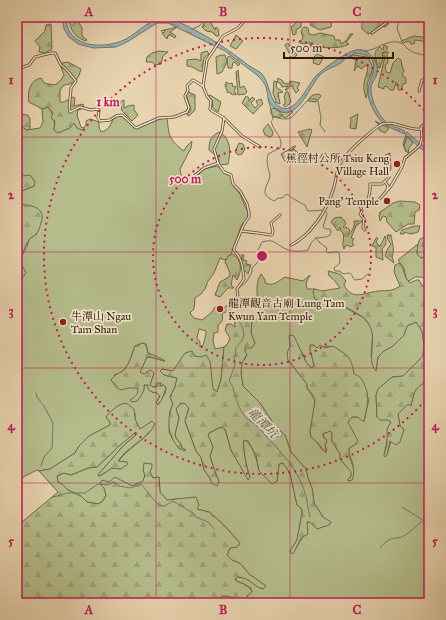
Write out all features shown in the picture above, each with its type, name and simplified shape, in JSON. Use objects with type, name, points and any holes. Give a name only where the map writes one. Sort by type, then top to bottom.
[{"type":"street","points":[[248,17],[238,28],[223,36],[207,60],[203,86],[207,96],[212,102],[211,111],[224,118],[242,136],[260,147]]},
{"type":"street","points":[[372,33],[394,17]]},
{"type":"street","points":[[17,69],[29,65],[35,57],[52,53],[55,54],[61,65],[76,81],[71,88],[72,96],[69,109],[70,112],[80,107],[91,110],[97,109],[100,121],[110,120],[116,116],[122,115],[125,116],[136,128],[159,118],[174,117],[185,114],[189,108],[185,96],[188,84],[193,80],[203,86]]},
{"type":"street","points":[[419,91],[422,80],[425,80],[429,75]]},
{"type":"street","points":[[224,118],[222,131],[214,149],[218,163],[224,172],[231,175],[233,184],[240,191],[250,213],[234,250],[240,257],[244,279],[237,290],[238,297]]},
{"type":"street","points":[[365,230],[363,228],[364,219],[360,214],[362,211],[360,205],[368,201],[371,202],[381,199],[402,167],[405,158],[420,144],[422,137],[421,129],[429,120]]},
{"type":"street","points":[[291,245],[307,234],[323,211],[333,190],[337,171],[344,158],[363,138],[381,125],[389,123],[407,128],[421,129]]},
{"type":"street","points":[[188,181],[204,168],[218,163]]},
{"type":"street","points":[[368,201],[370,184],[385,182],[389,177]]},
{"type":"street","points":[[385,182],[388,186],[387,191]]},
{"type":"street","points":[[242,231],[272,235],[273,230],[270,223],[280,215]]},
{"type":"green space","points":[[69,17],[80,17],[78,21],[82,28],[82,36],[87,40],[86,41],[78,37],[73,32],[70,26]]},
{"type":"green space","points":[[173,17],[203,17],[195,21]]},
{"type":"green space","points":[[294,17],[303,17],[301,19],[301,27],[296,30],[296,34],[293,35],[291,27],[297,22]]},
{"type":"green space","points":[[315,17],[327,17],[332,21],[331,27],[320,30],[310,25]]},
{"type":"green space","points":[[363,17],[387,17],[383,20],[389,24],[385,27],[382,26],[374,32],[368,34],[362,29]]},
{"type":"green space","points":[[207,19],[213,20],[211,23],[215,30],[216,27],[218,29],[219,36],[216,36],[212,32],[206,31],[202,27]]},
{"type":"green space","points":[[51,24],[52,49],[45,53],[39,52],[40,47],[35,41],[45,31],[46,25]]},
{"type":"green space","points":[[177,27],[170,32],[176,36],[175,38],[170,35],[167,39],[162,33],[165,32],[164,30]]},
{"type":"green space","points":[[304,27],[308,28],[309,34],[314,35],[320,33],[334,36],[335,40],[340,40],[341,44],[347,40],[350,34],[353,34],[346,42],[349,44],[345,46],[335,48],[311,47],[309,42],[306,44],[300,43],[303,38],[301,31]]},
{"type":"green space","points":[[236,35],[243,41],[236,49],[230,46]]},
{"type":"green space","points":[[414,36],[429,38],[429,42],[415,40],[414,44],[411,44],[409,41],[403,43],[401,41]]},
{"type":"green space","points":[[288,43],[297,55],[292,59],[285,45]]},
{"type":"green space","points":[[384,45],[388,47],[386,51],[382,53],[383,58],[380,68],[377,67],[375,54],[377,49],[380,47],[383,50]]},
{"type":"green space","points":[[159,51],[168,52],[163,56],[161,64],[155,65],[152,62],[146,62],[147,57],[152,53]]},
{"type":"green space","points":[[207,51],[209,54],[204,58],[202,72],[187,66],[187,60],[196,59],[201,61],[201,53]]},
{"type":"green space","points":[[389,52],[387,54],[388,63],[385,65],[386,72],[390,73],[393,63],[398,58],[401,60],[404,71],[402,75],[406,78],[406,83],[403,84],[401,90],[398,90],[398,85],[396,82],[394,90],[390,90],[386,86],[384,89],[378,87],[385,56],[382,54]]},
{"type":"green space","points":[[317,54],[324,57],[319,65],[313,63],[314,60],[312,59]]},
{"type":"green space","points":[[225,55],[227,62],[222,72],[217,74],[216,57]]},
{"type":"green space","points":[[353,55],[367,57],[372,65],[372,71],[367,85],[366,98],[364,93],[364,84],[368,64],[361,69],[358,66],[354,71],[356,60],[349,57]]},
{"type":"green space","points":[[229,56],[240,64],[238,66],[233,62],[232,68],[228,68],[227,58]]},
{"type":"green space","points":[[68,62],[81,69],[76,81],[71,84],[64,85],[60,90],[60,102],[64,102],[73,97],[75,98],[74,106],[83,104],[84,108],[78,110],[77,115],[81,127],[84,128],[82,130],[77,128],[74,123],[70,128],[58,133],[54,130],[55,121],[51,118],[53,113],[48,107],[42,109],[29,102],[28,94],[30,87],[37,79],[41,78],[44,83],[55,85],[64,75],[61,67],[62,63]]},
{"type":"green space","points":[[238,70],[240,88],[244,86],[247,92],[245,94],[238,95],[236,72]]},
{"type":"green space","points":[[278,78],[283,81],[283,83],[289,84],[290,81],[300,83],[297,88],[299,90],[296,93],[292,86],[290,86],[287,90],[285,90],[288,86],[282,87],[280,83],[277,82]]},
{"type":"green space","points":[[274,81],[277,82],[276,87],[283,92],[278,93],[280,104],[275,102],[273,93]]},
{"type":"green space","points":[[226,82],[229,84],[232,83],[233,87],[236,87],[234,91],[236,95],[232,95],[231,93],[227,92],[225,86]]},
{"type":"green space","points":[[186,91],[195,95],[195,110],[189,116],[187,115],[191,110]]},
{"type":"green space","points":[[286,92],[288,92],[291,102],[285,107],[283,105],[285,104],[284,97]]},
{"type":"green space","points":[[319,94],[321,96],[316,102],[308,101],[313,95]]},
{"type":"green space","points":[[210,95],[221,102],[218,112],[213,108],[212,100],[208,96]]},
{"type":"green space","points":[[246,96],[249,98],[249,102],[252,97],[255,99],[251,103],[255,108],[258,105],[256,101],[261,99],[263,104],[253,114],[242,103]]},
{"type":"green space","points":[[124,100],[124,108],[134,105],[134,110],[138,115],[132,121],[122,111],[120,102]]},
{"type":"green space","points":[[48,107],[52,113],[54,130],[75,123],[82,130],[86,125],[86,121],[90,119],[99,122],[101,132],[109,128],[116,116],[122,115],[135,129],[156,120],[167,118],[169,133],[175,144],[184,151],[192,141],[191,148],[180,169],[182,181],[188,183],[204,169],[217,166],[231,177],[233,186],[240,194],[248,213],[247,219],[242,224],[231,254],[225,260],[220,258],[205,289],[195,298],[194,309],[190,313],[194,318],[202,320],[211,313],[215,307],[221,311],[226,306],[230,306],[230,311],[222,313],[221,323],[218,325],[218,332],[214,333],[213,340],[215,349],[224,347],[221,380],[217,392],[213,389],[201,358],[195,356],[183,358],[173,371],[162,369],[164,375],[177,378],[175,387],[170,397],[173,404],[170,411],[169,432],[179,449],[185,450],[182,448],[175,434],[179,418],[176,409],[180,404],[184,403],[189,408],[185,421],[196,451],[201,457],[204,470],[210,478],[219,482],[210,456],[213,447],[208,435],[221,427],[225,429],[231,450],[248,479],[250,477],[245,458],[244,440],[247,441],[253,452],[259,471],[277,481],[279,464],[283,463],[290,473],[297,505],[302,509],[297,540],[290,551],[293,553],[303,537],[307,522],[315,525],[323,517],[314,503],[312,488],[306,469],[291,452],[285,435],[275,426],[260,403],[243,386],[241,373],[242,363],[247,355],[245,348],[255,344],[251,333],[252,319],[260,319],[261,317],[257,284],[261,274],[265,280],[265,283],[268,284],[276,283],[285,277],[303,281],[310,275],[306,283],[307,289],[315,289],[313,292],[321,302],[339,304],[364,318],[373,330],[371,356],[376,371],[378,357],[384,351],[393,346],[404,335],[407,326],[416,322],[422,331],[424,344],[423,356],[403,376],[392,377],[376,395],[377,417],[391,422],[384,455],[387,455],[391,441],[393,443],[400,426],[398,414],[408,403],[411,405],[414,394],[419,386],[427,382],[429,383],[429,603],[219,603],[219,599],[222,596],[246,601],[247,596],[252,592],[251,588],[236,581],[235,579],[238,577],[249,580],[256,586],[263,589],[266,586],[249,574],[241,564],[232,560],[227,555],[230,548],[237,547],[240,543],[223,524],[209,512],[196,509],[177,499],[167,500],[160,492],[159,477],[153,478],[150,472],[143,470],[145,475],[143,482],[132,486],[116,482],[100,484],[104,488],[106,495],[103,501],[98,504],[87,502],[81,496],[68,490],[58,482],[57,476],[64,473],[71,475],[88,468],[97,467],[136,431],[136,435],[123,446],[98,475],[100,476],[112,468],[121,469],[118,462],[152,430],[155,424],[152,421],[140,430],[135,419],[135,413],[123,405],[116,408],[106,417],[110,422],[110,425],[89,436],[79,446],[75,453],[50,469],[37,470],[17,482],[17,285],[20,281],[19,260],[27,247],[29,239],[37,234],[25,205],[17,204],[17,193],[34,186],[17,171],[17,126],[27,130],[40,128],[43,122],[42,109]],"holes":[[[199,329],[206,331],[203,345],[200,347],[200,342],[197,338]],[[143,343],[146,344],[148,353],[164,361],[147,357],[140,372],[144,374],[154,373],[150,385],[153,387],[161,383],[160,386],[164,385],[166,388],[165,394],[157,400],[160,396],[157,393],[152,392],[148,385],[144,385],[144,389],[137,401],[131,399],[135,398],[138,394],[138,388],[124,388],[114,375],[123,371],[126,367],[135,346]],[[296,344],[303,354],[306,362],[312,368],[314,365],[310,349],[329,346],[354,374],[369,399],[364,421],[358,417],[351,417],[348,422],[356,444],[349,448],[349,453],[353,464],[352,480],[349,481],[348,479],[351,477],[352,472],[340,459],[340,454],[332,441],[332,433],[330,431],[323,434],[324,438],[327,440],[325,445],[327,451],[322,450],[317,442],[311,437],[310,432],[315,400],[307,388],[307,384],[288,360],[290,346]]]},
{"type":"green space","points":[[274,108],[280,112],[293,112],[286,118],[283,117],[282,114],[281,117],[278,118],[276,116],[274,118],[271,114],[271,109]]},
{"type":"green space","points":[[17,114],[28,115],[30,119],[30,129],[27,130],[17,126]]},
{"type":"green space","points":[[358,114],[356,129],[350,128],[350,118]]},
{"type":"green space","points":[[375,121],[389,128],[385,133],[379,130],[379,125]]},
{"type":"green space","points":[[268,124],[273,132],[272,136],[270,137],[265,135],[263,130]]},
{"type":"green space","points":[[310,129],[312,130],[307,147],[298,132]]},
{"type":"green space","points":[[220,132],[224,135],[228,142],[230,155],[228,164],[220,165],[218,157],[209,150],[209,144],[214,135]]},
{"type":"green space","points":[[407,136],[413,143],[409,148],[408,153],[404,147]]},
{"type":"green space","points":[[239,143],[243,144],[245,149],[242,154],[238,155],[235,152]]},
{"type":"green space","points":[[296,146],[287,153],[289,155],[294,149],[298,153],[286,163],[281,154]]},
{"type":"green space","points":[[390,153],[391,169],[389,172],[386,169],[385,155]]},
{"type":"green space","points":[[17,171],[23,176],[30,175],[35,182],[34,186],[17,193]]},
{"type":"green space","points":[[400,201],[415,202],[420,205],[419,210],[415,212],[414,224],[408,224],[396,232],[387,222],[386,217],[383,216],[380,221],[379,215],[381,213],[379,213],[393,203]]},
{"type":"green space","points":[[17,204],[36,208],[41,213],[42,217],[38,231],[30,239],[19,260],[26,273],[17,285]]},
{"type":"green space","points":[[341,217],[346,224],[343,227],[350,230],[348,235],[353,229],[354,221],[363,221],[356,226],[351,238],[354,239],[352,242],[354,245],[350,247],[348,245],[345,246],[344,249],[343,233],[340,227],[338,231],[331,222],[334,218]]},
{"type":"green space","points":[[420,226],[418,232],[411,234],[404,232],[404,234],[400,234],[402,230]]},
{"type":"green space","points":[[387,235],[391,235],[393,249],[392,257],[394,263],[385,256],[391,244]]},
{"type":"green space","points":[[429,235],[429,255],[421,258],[417,254],[418,244],[420,239]]},
{"type":"green space","points":[[385,236],[386,243],[382,249],[383,260],[376,257],[376,247],[372,246],[376,238],[378,238],[376,242],[379,246]]},
{"type":"green space","points":[[418,244],[417,254],[421,258],[429,255],[429,280],[426,281],[422,277],[415,277],[409,281],[406,278],[404,268],[398,260]]},
{"type":"green space","points":[[233,254],[240,262],[239,276],[237,280],[233,275],[231,285],[234,288],[228,288],[220,297],[215,295],[220,282],[229,277],[230,273],[225,262],[228,256]]},
{"type":"green space","points":[[241,255],[244,255],[243,260],[247,261],[246,264],[251,265],[248,274],[241,267]]},
{"type":"green space","points":[[400,263],[406,278],[410,283],[419,280],[422,285],[426,287],[426,281],[429,280],[429,383],[427,382],[417,388],[411,406],[408,404],[398,414],[400,426],[404,429],[400,442],[396,445],[390,441],[387,455],[385,457],[387,429],[391,422],[388,420],[380,420],[377,417],[376,395],[378,389],[392,377],[403,376],[423,356],[424,344],[422,331],[416,322],[407,326],[404,335],[393,346],[384,351],[378,357],[376,371],[372,360],[372,332],[364,318],[340,304],[315,299],[313,292],[315,289],[322,291],[340,288],[329,276],[328,271],[340,274],[346,281],[344,285],[351,293],[359,295],[394,289],[400,286],[394,272],[395,265]]},
{"type":"green space","points":[[235,313],[238,318],[246,320],[249,317],[252,319],[251,333],[255,343],[252,348],[245,348],[245,352],[247,354],[242,363],[241,373],[243,386],[260,403],[275,426],[285,435],[291,452],[306,469],[312,488],[314,503],[323,517],[331,522],[329,525],[317,529],[310,522],[307,522],[308,534],[301,538],[293,554],[290,551],[297,540],[302,509],[297,505],[290,473],[283,463],[279,464],[277,481],[272,484],[259,471],[256,455],[248,441],[244,440],[245,458],[250,477],[248,480],[231,450],[225,429],[221,427],[208,435],[213,447],[210,456],[219,482],[217,486],[211,483],[210,478],[204,470],[201,457],[196,451],[185,421],[189,408],[184,403],[180,404],[176,409],[179,418],[175,434],[182,448],[186,450],[184,451],[178,447],[171,436],[169,416],[173,404],[170,397],[175,387],[177,378],[164,375],[160,371],[162,369],[173,371],[185,353],[192,351],[195,356],[201,357],[206,355],[210,361],[213,389],[217,392],[221,380],[224,347],[230,338],[225,330],[227,324],[231,324],[235,327]]},
{"type":"green space","points":[[289,335],[294,336],[306,362],[312,368],[314,365],[310,345],[314,345],[317,348],[320,345],[325,348],[333,346],[342,352],[352,363],[354,374],[361,378],[365,387],[368,401],[364,421],[358,417],[352,417],[348,422],[358,441],[349,448],[349,456],[354,472],[352,480],[348,481],[351,477],[351,472],[340,459],[340,454],[332,441],[332,433],[330,431],[323,434],[324,438],[327,440],[325,445],[326,453],[311,437],[310,432],[315,400],[307,388],[307,384],[288,360],[287,353],[290,346]]},
{"type":"green space","points":[[143,343],[146,345],[148,353],[165,361],[147,357],[140,372],[144,374],[150,370],[154,373],[150,385],[156,387],[157,383],[161,383],[160,386],[164,385],[166,388],[158,405],[156,403],[160,396],[148,389],[148,385],[144,385],[143,392],[137,401],[132,402],[130,400],[137,394],[138,388],[121,390],[116,387],[111,380],[114,376],[124,370],[131,358],[135,346]]},
{"type":"green space","points":[[126,403],[134,409],[135,419],[140,429],[152,421],[155,424],[152,430],[127,451],[118,461],[127,462],[128,464],[121,469],[112,468],[100,476],[98,475],[123,446],[136,435],[136,432],[97,467],[88,468],[71,475],[64,473],[57,476],[58,482],[68,490],[81,496],[87,502],[98,504],[103,501],[106,495],[104,488],[100,484],[102,480],[109,482],[115,477],[132,486],[143,481],[145,475],[143,470],[144,463],[152,464],[150,472],[153,478],[159,477],[160,492],[167,500],[196,497],[199,505],[197,509],[209,512],[223,524],[240,543],[237,547],[230,548],[227,555],[232,560],[241,564],[249,574],[266,586],[263,589],[256,586],[249,580],[238,577],[235,579],[236,581],[250,588],[252,592],[247,596],[246,601],[222,596],[219,599],[219,603],[17,603],[17,543],[22,538],[21,523],[58,492],[39,471],[50,469],[75,453],[79,446],[89,436],[110,425],[110,422],[106,417],[110,412],[119,405]]},
{"type":"water","points":[[62,17],[66,17],[67,27],[77,40],[93,45],[111,44],[125,40],[152,21],[158,19],[167,18],[176,21],[211,39],[261,73],[267,82],[274,102],[282,108],[292,106],[297,102],[316,76],[329,65],[352,51],[363,50],[372,57],[377,66],[377,73],[372,83],[371,91],[377,109],[381,117],[386,122],[405,131],[404,134],[384,124],[375,113],[369,100],[368,92],[374,66],[370,58],[365,55],[354,54],[346,58],[341,63],[324,71],[298,106],[292,111],[285,112],[274,108],[271,105],[265,85],[257,75],[225,51],[168,23],[157,23],[127,42],[116,47],[93,48],[78,44],[69,37],[64,29]]},
{"type":"water","points":[[407,132],[429,151],[429,153],[420,148],[407,136],[404,145],[406,152],[403,144],[405,134]]},
{"type":"waterway","points":[[73,26],[79,17]]},
{"type":"waterway","points":[[192,29],[199,26],[209,17]]},
{"type":"waterway","points":[[402,42],[397,28],[399,21],[402,21],[403,17]]},
{"type":"waterway","points":[[365,51],[374,49],[389,42],[398,42],[413,52],[429,55]]},
{"type":"waterway","points":[[268,99],[273,117],[271,122],[280,138],[281,144],[280,148],[268,154],[267,157],[270,175],[265,189],[266,195],[274,201],[287,194],[305,205],[309,211],[325,210],[327,214],[323,227],[330,229],[330,235],[316,238]]},
{"type":"waterway","points":[[273,116],[282,119],[291,118],[309,99],[316,99],[318,101],[321,118],[320,125],[325,131],[324,132]]},
{"type":"waterway","points":[[316,238],[327,248],[326,251],[328,253],[339,252],[340,263],[334,268],[335,271],[339,271],[344,274],[349,273],[355,280],[362,279],[368,274]]},
{"type":"waterway","points":[[239,288],[247,281],[252,272],[252,268],[257,263],[259,258],[258,250],[262,242],[271,241],[288,250],[302,251],[308,250],[311,243],[316,238]]},
{"type":"waterway","name":"龍潭坑","points":[[235,314],[242,326],[244,335],[242,341],[235,350],[235,365],[229,381],[233,387],[234,393],[244,415],[254,423],[276,446],[295,470],[305,493],[310,517]]},
{"type":"waterway","points":[[36,393],[53,423],[52,448],[44,457],[41,466]]},
{"type":"waterway","points":[[53,497],[68,493],[85,493],[98,484],[108,485],[113,482],[119,486],[131,488],[141,484],[151,497],[161,506],[173,501],[193,513],[196,517],[208,522],[214,529]]},
{"type":"waterway","points":[[402,507],[423,520]]},
{"type":"waterway","points":[[380,548],[384,543],[391,539],[402,537],[429,518]]},
{"type":"place","name":"蕉徑村公所 Tsiu Keng Village Hall","points":[[397,164]]},
{"type":"place","name":"Pang' Temple","points":[[387,201]]},
{"type":"place","name":"龍潭觀音古廟 Lung Tam Kwun Yam Temple","points":[[220,309]]},
{"type":"place","name":"牛潭山 Ngau Tam Shan","points":[[63,322]]}]
